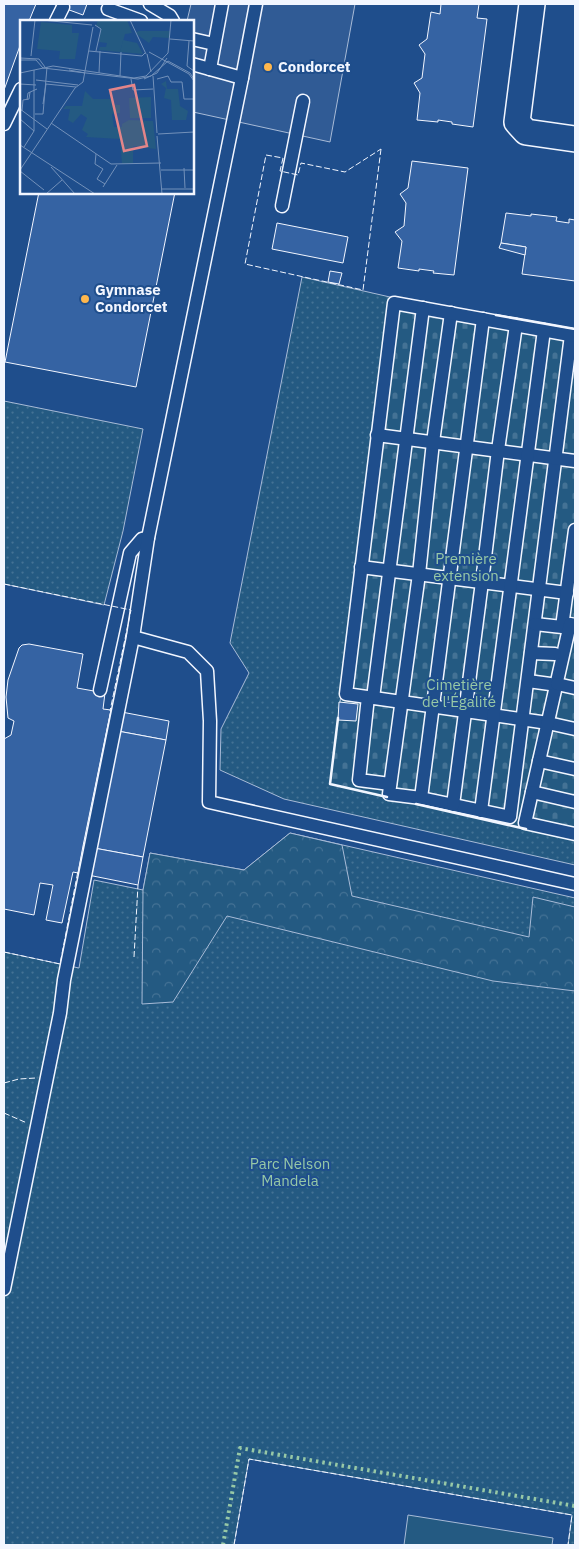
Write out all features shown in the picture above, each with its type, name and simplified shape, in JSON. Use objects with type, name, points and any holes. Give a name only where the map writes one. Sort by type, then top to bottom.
[{"type":"street","points":[[532,8],[517,122],[526,132],[575,139]]},
{"type":"lane","points":[[150,4],[173,20]]},
{"type":"lane","points":[[210,69],[222,4]]},
{"type":"lane","points":[[4,1290],[133,637],[148,538],[256,4]]},
{"type":"lane","points":[[57,20],[63,8]]},
{"type":"lane","points":[[108,9],[138,20]]},
{"type":"lane","points":[[194,39],[214,44]]},
{"type":"lane","points":[[194,65],[242,78]]},
{"type":"lane","points":[[4,124],[20,91]]},
{"type":"lane","points":[[282,206],[302,102]]},
{"type":"lane","points":[[451,313],[433,442],[419,574],[401,702],[389,794],[422,798],[510,817],[523,720],[528,681],[556,458],[573,335],[516,325],[451,313],[394,303],[346,694],[370,698],[401,702],[464,711],[494,716],[523,720],[548,723],[575,730]]},
{"type":"lane","points":[[390,784],[359,780],[423,308]]},
{"type":"lane","points":[[422,798],[483,319]]},
{"type":"lane","points":[[453,805],[498,450],[516,325]]},
{"type":"lane","points":[[481,810],[544,330]]},
{"type":"lane","points":[[377,434],[575,461]]},
{"type":"lane","points":[[535,624],[562,627],[575,530]]},
{"type":"lane","points":[[100,690],[130,552],[142,540],[148,538]]},
{"type":"lane","points":[[361,567],[567,594]]},
{"type":"lane","points":[[575,625],[570,624],[565,655],[553,684],[548,723],[525,823],[575,834]]},
{"type":"lane","points":[[133,637],[188,652],[207,671],[210,721],[209,802],[575,884]]},
{"type":"lane","points":[[531,653],[565,655]]},
{"type":"lane","points":[[528,681],[575,688]]},
{"type":"lane","points":[[539,761],[575,769]]},
{"type":"lane","points":[[532,792],[575,802]]},
{"type":"green space","points":[[302,277],[390,297],[330,784],[575,840],[575,865],[284,799],[220,770],[221,729],[249,673],[230,643]]},
{"type":"green space","name":"Cimetière de l'Égalité","points":[[390,297],[575,329],[575,840],[330,784]]},
{"type":"green space","points":[[4,401],[143,429],[123,531],[104,605],[4,584]]},
{"type":"green space","name":"Parc Nelson Mandela","points":[[290,833],[575,898],[575,1545],[568,1545],[572,1515],[249,1459],[234,1545],[4,1545],[4,952],[79,968],[94,880],[143,890],[150,853],[244,870]]},
{"type":"green space","points":[[290,833],[342,845],[352,896],[529,937],[533,897],[575,907],[575,991],[493,981],[227,916],[173,1002],[142,1004],[143,890],[150,853],[244,870]]},
{"type":"green space","points":[[408,1515],[553,1538],[552,1545],[404,1545]]},
{"type":"shaded area","name":"Condorcet","points":[[191,4],[355,4],[330,142],[194,112],[194,20],[187,20]]},
{"type":"building","points":[[4,4],[36,4],[29,20],[20,20],[20,46],[4,90]]},
{"type":"building","points":[[53,4],[87,4],[83,15]]},
{"type":"building","points":[[441,4],[479,4],[477,18],[487,19],[473,127],[438,120],[438,122],[417,120],[420,93],[414,83],[422,78],[425,54],[419,45],[427,39],[431,12],[440,14]]},
{"type":"building","points":[[412,161],[468,168],[454,275],[433,273],[434,271],[419,269],[419,271],[398,268],[402,241],[395,232],[404,226],[406,203],[400,194],[408,188]]},
{"type":"building","name":"Gymnase Condorcet","points":[[39,194],[175,194],[136,387],[5,362]]},
{"type":"building","points":[[506,213],[557,217],[556,221],[569,223],[569,219],[575,220],[575,281],[522,274],[526,247],[501,243]]},
{"type":"building","points":[[277,223],[348,237],[343,263],[272,249]]},
{"type":"building","points":[[501,243],[526,247],[525,255],[499,248]]},
{"type":"building","points":[[330,271],[342,273],[339,284],[328,282]]},
{"type":"building","points":[[29,644],[83,654],[77,688],[105,693],[103,709],[111,710],[78,873],[73,872],[62,923],[46,920],[53,885],[40,883],[34,915],[4,909],[4,739],[11,735],[14,721],[8,718],[6,697],[8,680],[19,648],[22,645]]},
{"type":"building","points":[[339,702],[358,704],[356,721],[338,720]]},
{"type":"building","points":[[111,710],[169,721],[166,740],[107,729]]},
{"type":"building","points":[[107,729],[166,740],[143,857],[83,846]]},
{"type":"building","points":[[83,846],[143,857],[138,885],[78,873]]},
{"type":"hedge","points":[[223,1545],[240,1448],[575,1506]]},
{"type":"fence","points":[[381,149],[363,290],[245,264],[266,155],[283,158],[280,171],[298,175],[301,163],[345,172],[381,149]]},
{"type":"fence","points":[[4,584],[131,610],[110,711]]},
{"type":"fence","points":[[4,952],[60,964],[78,871]]},
{"type":"fence","points":[[134,957],[138,885]]},
{"type":"fence","points":[[4,1083],[19,1079],[36,1078]]},
{"type":"fence","points":[[4,1113],[27,1123]]},
{"type":"fence","points":[[234,1545],[249,1459],[572,1515],[568,1545]]},
{"type":"wall","points":[[496,315],[575,329]]},
{"type":"wall","points":[[338,718],[330,784],[387,797]]},
{"type":"wall","points":[[416,804],[526,829]]},
{"type":"place","name":"Condorcet","points":[[268,67]]},
{"type":"place","name":"Gymnase Condorcet","points":[[85,299]]},
{"type":"park label","name":"Première extension","points":[[466,568]]}]
